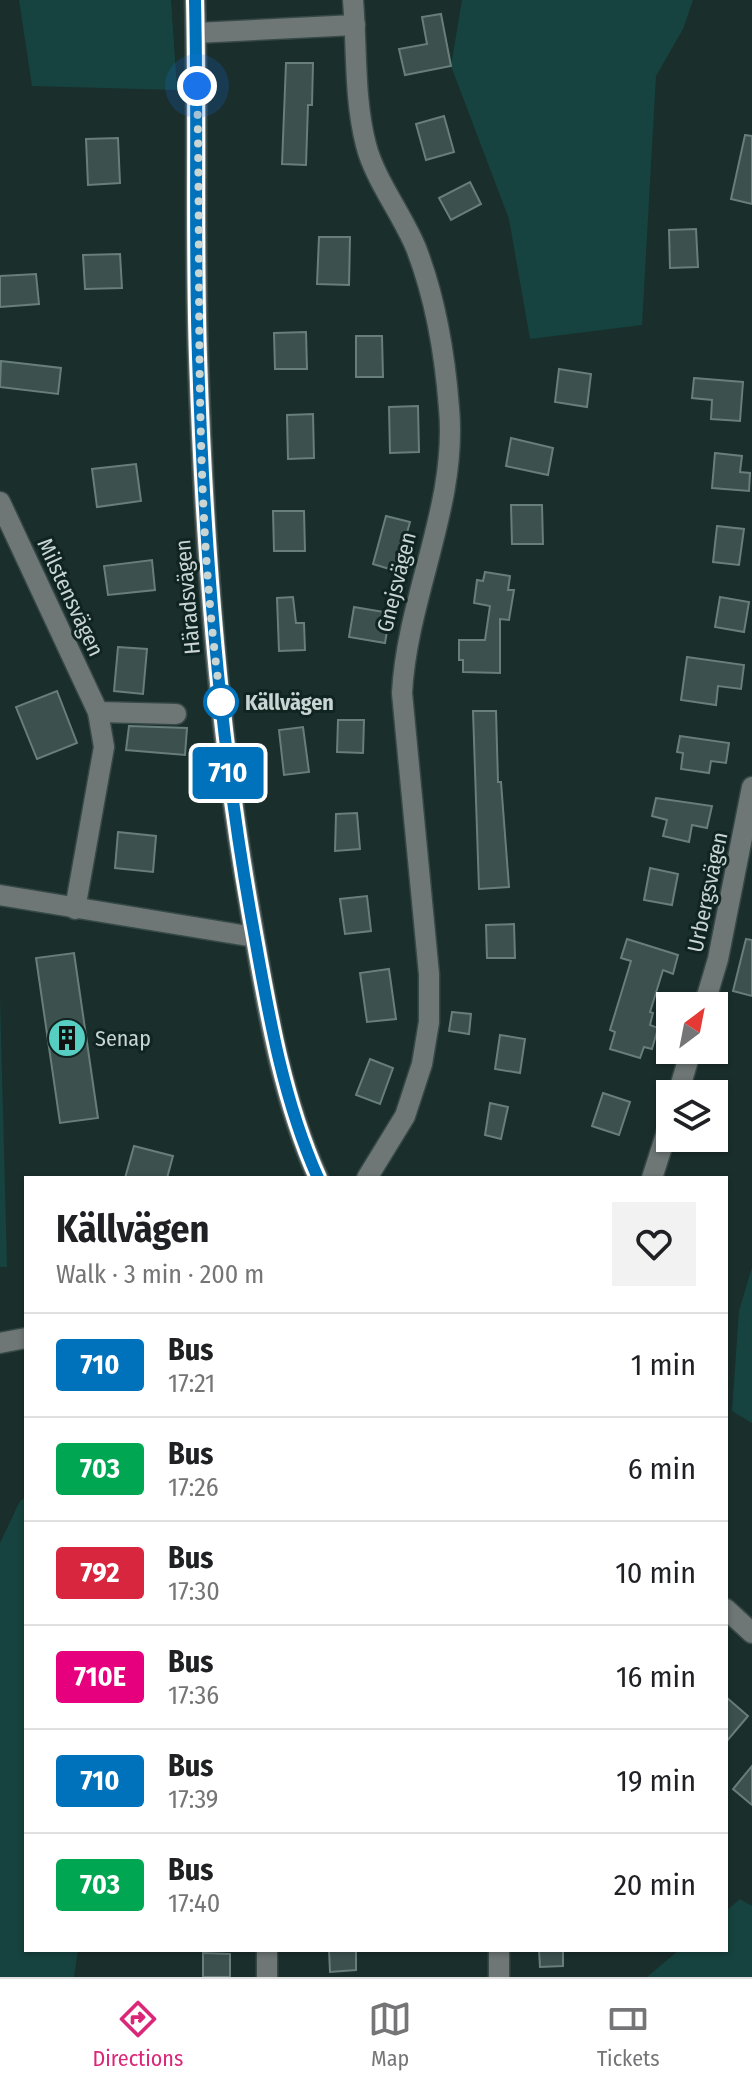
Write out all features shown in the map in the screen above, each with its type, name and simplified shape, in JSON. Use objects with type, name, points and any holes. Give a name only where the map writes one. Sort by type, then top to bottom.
[{"type":"street","name":"Häradsvägen","points":[[195,0],[198,354],[207,543],[230,802],[287,1093],[317,1176]]},
{"type":"street","name":"Gnejsvägen","points":[[353,0],[366,148],[405,225],[428,283],[449,408],[450,434],[443,493],[404,649],[402,693],[429,974],[429,1022],[422,1064],[405,1116],[368,1176]]},
{"type":"street","points":[[196,33],[355,25]]},
{"type":"street","name":"Milstensvägen","points":[[0,502],[98,712],[104,747],[75,909]]},
{"type":"street","points":[[98,712],[176,714]]},
{"type":"street","name":"Urbergsvägen","points":[[708,992],[718,959],[752,787]]},
{"type":"street","points":[[0,895],[254,937]]},
{"type":"street","points":[[653,1176],[660,1152]]},
{"type":"street","points":[[0,1343],[24,1338]]},
{"type":"street","points":[[728,1611],[752,1633]]},
{"type":"street","points":[[267,1952],[267,1977]]},
{"type":"street","points":[[499,1952],[499,1977]]},
{"type":"shaded area","points":[[19,0],[171,0],[177,90],[32,86]]},
{"type":"shaded area","points":[[462,0],[693,0],[683,29],[656,76],[642,325],[530,339],[509,219],[451,66]]},
{"type":"shaded area","points":[[0,996],[7,1267],[0,1267]]},
{"type":"shaded area","points":[[752,1267],[752,1423],[732,1411],[739,1311]]},
{"type":"shaded area","points":[[24,1498],[24,1952],[78,1952],[74,1977],[0,1977],[0,1543]]},
{"type":"shaded area","points":[[740,1899],[752,1906],[752,1977],[647,1977],[677,1952],[728,1952],[728,1909]]},
{"type":"building","points":[[441,14],[451,66],[405,75],[399,49],[427,44],[422,17]]},
{"type":"building","points":[[286,63],[313,63],[306,165],[282,164]]},
{"type":"building","points":[[444,116],[454,152],[426,160],[416,124]]},
{"type":"building","points":[[745,135],[752,136],[752,204],[731,199]]},
{"type":"building","points":[[118,138],[120,183],[88,185],[86,139]]},
{"type":"building","points":[[470,182],[481,204],[451,220],[439,198]]},
{"type":"building","points":[[696,229],[698,267],[670,268],[669,230]]},
{"type":"building","points":[[319,237],[350,237],[349,285],[317,284]]},
{"type":"building","points":[[120,254],[122,288],[85,289],[83,255]]},
{"type":"building","points":[[36,274],[39,304],[0,307],[0,276]]},
{"type":"building","points":[[306,332],[307,369],[275,369],[274,333]]},
{"type":"building","points":[[356,336],[382,336],[383,377],[356,377]]},
{"type":"building","points":[[1,361],[61,368],[58,394],[0,387]]},
{"type":"building","points":[[559,369],[591,374],[587,407],[555,402]]},
{"type":"building","points":[[694,378],[743,382],[740,421],[711,419],[712,400],[692,398]]},
{"type":"building","points":[[418,406],[419,452],[390,453],[389,407]]},
{"type":"building","points":[[313,414],[314,458],[288,459],[287,415]]},
{"type":"building","points":[[511,438],[553,448],[548,475],[506,466]]},
{"type":"building","points":[[715,453],[742,456],[740,472],[750,473],[749,491],[712,488]]},
{"type":"building","points":[[136,464],[141,501],[97,507],[92,469]]},
{"type":"building","points":[[511,505],[542,505],[543,544],[512,544]]},
{"type":"building","points":[[273,511],[304,511],[305,551],[274,551]]},
{"type":"building","points":[[386,516],[410,522],[396,571],[373,564]]},
{"type":"building","points":[[717,526],[744,529],[739,565],[713,562]]},
{"type":"building","points":[[152,560],[155,590],[108,595],[104,566]]},
{"type":"building","points":[[485,572],[510,576],[508,590],[514,590],[509,620],[500,619],[500,673],[463,672],[463,660],[459,660],[459,640],[485,640],[490,606],[474,603],[477,580],[483,581]]},
{"type":"building","points":[[293,597],[296,623],[304,623],[305,650],[279,651],[277,598]]},
{"type":"building","points":[[720,597],[749,602],[744,632],[715,627]]},
{"type":"building","points":[[354,607],[390,613],[385,643],[349,637]]},
{"type":"building","points":[[118,647],[147,649],[143,694],[114,691]]},
{"type":"building","points":[[687,657],[744,665],[741,689],[718,686],[716,705],[681,700]]},
{"type":"building","points":[[57,691],[77,743],[37,759],[16,707]]},
{"type":"building","points":[[473,711],[496,711],[498,782],[501,782],[509,887],[479,889]]},
{"type":"building","points":[[338,720],[364,720],[363,753],[337,752]]},
{"type":"building","points":[[129,726],[187,728],[185,755],[126,750]]},
{"type":"building","points":[[303,727],[309,772],[284,775],[279,730]]},
{"type":"building","points":[[680,736],[729,743],[726,763],[711,761],[709,773],[681,769],[683,753],[677,752]]},
{"type":"building","points":[[656,798],[712,806],[707,828],[692,825],[689,842],[663,836],[667,820],[652,816]]},
{"type":"building","points":[[357,813],[360,849],[335,851],[336,814]]},
{"type":"building","points":[[118,832],[156,836],[153,872],[115,868]]},
{"type":"building","points":[[650,868],[678,874],[672,905],[644,900]]},
{"type":"building","points":[[367,896],[371,931],[345,934],[340,899]]},
{"type":"building","points":[[514,924],[515,958],[487,958],[486,925]]},
{"type":"building","points":[[627,939],[678,955],[673,974],[663,970],[650,1012],[653,1013],[650,1025],[656,1027],[656,1035],[652,1049],[644,1047],[640,1058],[610,1049],[615,1032],[610,1030],[631,961],[621,958]]},
{"type":"building","points":[[746,939],[752,940],[752,996],[733,991]]},
{"type":"building","name":"Senap","points":[[74,953],[98,1118],[60,1123],[36,958]]},
{"type":"building","points":[[389,969],[396,1019],[367,1022],[360,973]]},
{"type":"building","points":[[452,1012],[471,1014],[469,1034],[449,1031]]},
{"type":"building","points":[[500,1035],[525,1039],[520,1073],[495,1069]]},
{"type":"building","points":[[370,1059],[393,1068],[380,1104],[356,1095]]},
{"type":"building","points":[[603,1093],[630,1102],[619,1135],[592,1126]]},
{"type":"building","points":[[490,1103],[508,1107],[501,1139],[485,1135]]},
{"type":"building","points":[[134,1146],[173,1156],[168,1176],[126,1176]]},
{"type":"building","points":[[728,1699],[748,1716],[728,1740]]},
{"type":"building","points":[[752,1766],[752,1805],[733,1789]]},
{"type":"building","points":[[329,1952],[356,1952],[356,1970],[330,1972]]},
{"type":"building","points":[[539,1952],[563,1952],[563,1966],[540,1967]]},
{"type":"building","points":[[203,1953],[230,1954],[230,1977],[203,1977]]},
{"type":"bus line","name":"710","points":[[195,0],[201,437],[215,646],[230,802],[266,1005],[287,1093],[317,1176]]},
{"type":"place","name":"Källvägen","points":[[221,702]]},
{"type":"place","name":"Senap","points":[[67,1038]]},
{"type":"route","points":[[197,86],[198,354],[207,543],[221,702]]}]
